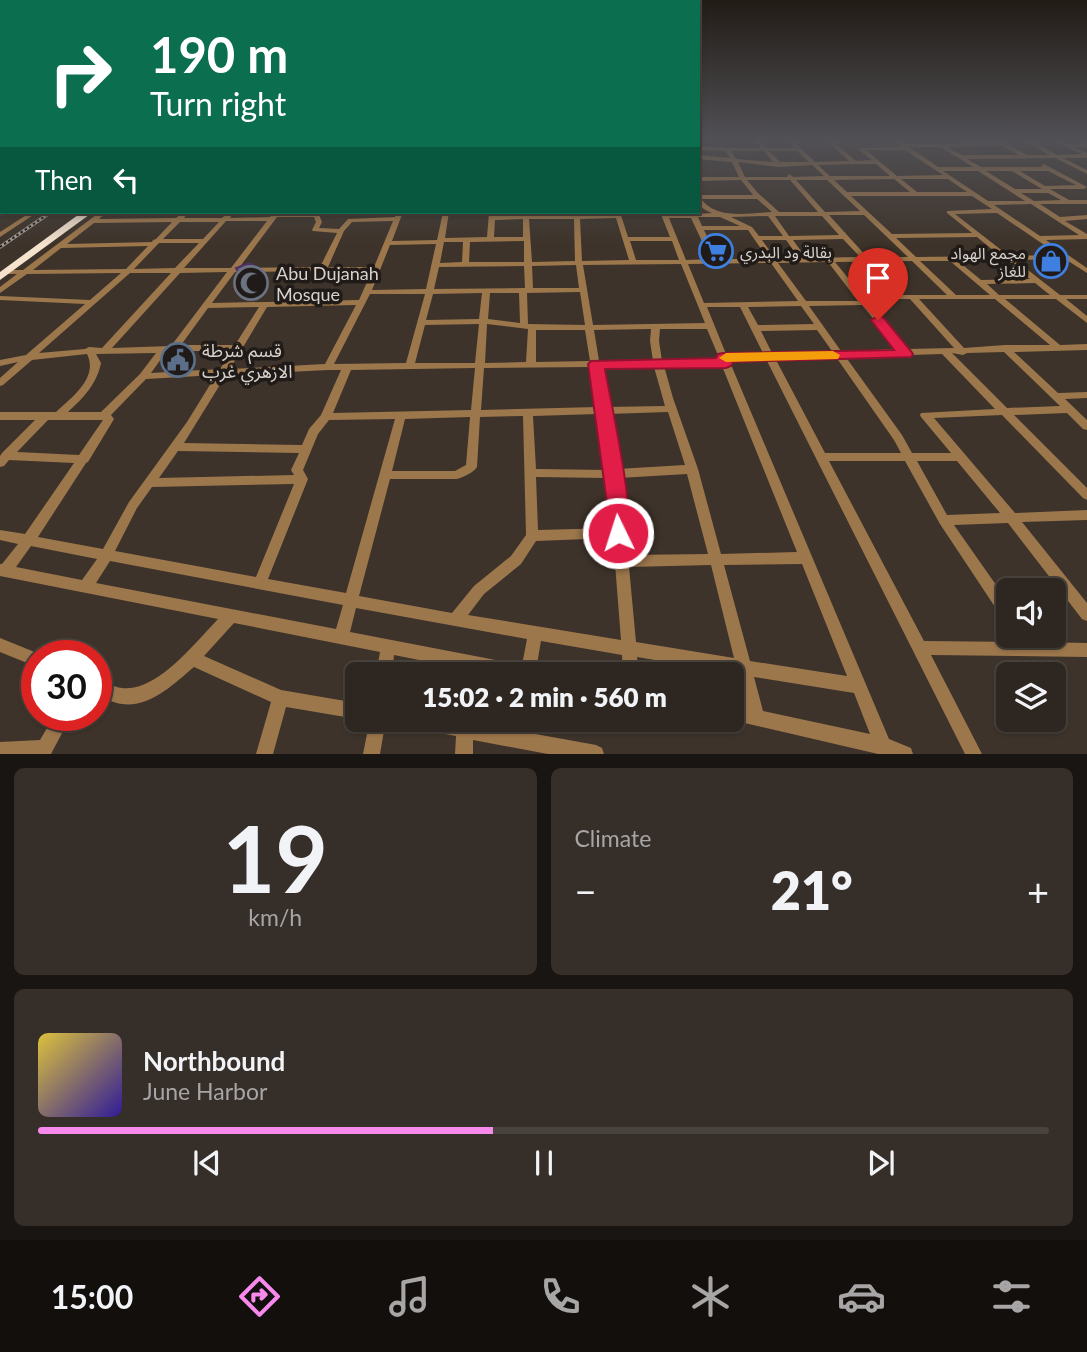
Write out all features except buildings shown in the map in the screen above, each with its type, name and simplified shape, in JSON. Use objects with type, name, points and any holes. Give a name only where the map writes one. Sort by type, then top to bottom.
[{"type":"highway","points":[[2,273],[78,214]]},
{"type":"highway","points":[[2,273],[90,216]]},
{"type":"street","points":[[741,174],[774,214],[804,260]]},
{"type":"street","points":[[787,174],[865,259]]},
{"type":"street","points":[[825,174],[954,297]]},
{"type":"street","points":[[944,174],[1087,271]]},
{"type":"street","points":[[988,174],[1087,237]]},
{"type":"street","points":[[1022,174],[1069,202]]},
{"type":"street","points":[[1059,174],[1085,187]]},
{"type":"street","points":[[893,176],[917,194]]},
{"type":"street","points":[[700,179],[948,177]]},
{"type":"street","points":[[1015,191],[1085,187]]},
{"type":"street","points":[[847,194],[973,194]]},
{"type":"street","points":[[700,201],[758,197]]},
{"type":"street","points":[[700,202],[705,208],[750,228],[910,457],[944,520],[996,596]]},
{"type":"street","points":[[985,202],[1087,202]]},
{"type":"street","points":[[998,211],[949,212],[1087,320]]},
{"type":"street","points":[[866,213],[664,214],[885,749]]},
{"type":"street","points":[[0,235],[31,214]]},
{"type":"street","points":[[0,383],[129,270],[184,214]]},
{"type":"street","points":[[105,350],[229,214]]},
{"type":"street","points":[[0,291],[59,246],[90,216],[177,220],[294,214]]},
{"type":"street","points":[[315,214],[319,222],[314,230],[341,230]]},
{"type":"street","points":[[410,366],[436,265],[446,214]]},
{"type":"street","points":[[490,239],[492,215],[526,217],[548,214],[617,214],[633,263]]},
{"type":"street","points":[[578,214],[579,264],[612,474],[630,662]]},
{"type":"street","points":[[695,214],[711,252],[720,261]]},
{"type":"street","points":[[174,348],[274,215]]},
{"type":"street","points":[[323,269],[341,230],[351,220],[399,215],[367,292],[328,368]]},
{"type":"street","points":[[526,217],[526,290],[531,365]]},
{"type":"street","points":[[1059,219],[1087,217]]},
{"type":"street","points":[[0,228],[12,227]]},
{"type":"street","points":[[699,228],[750,228]]},
{"type":"street","points":[[892,236],[977,235]]},
{"type":"street","points":[[757,238],[845,237]]},
{"type":"street","points":[[1038,238],[1087,237]]},
{"type":"street","points":[[388,243],[528,239]]},
{"type":"street","points":[[625,239],[674,239]]},
{"type":"street","points":[[465,265],[467,240]]},
{"type":"street","points":[[59,246],[206,241]]},
{"type":"street","points":[[436,265],[1066,257]]},
{"type":"street","points":[[952,258],[1057,348]]},
{"type":"street","points":[[829,260],[906,354]]},
{"type":"street","points":[[1077,264],[1087,264]]},
{"type":"street","points":[[2,273],[377,269]]},
{"type":"street","points":[[980,282],[1036,281]]},
{"type":"street","points":[[367,292],[583,290]]},
{"type":"street","points":[[384,475],[451,475],[467,471],[473,463],[486,291]]},
{"type":"street","points":[[702,305],[804,304],[912,297],[1087,297]]},
{"type":"street","points":[[912,297],[963,352]]},
{"type":"street","points":[[0,298],[91,302]]},
{"type":"street","points":[[207,306],[362,302]]},
{"type":"street","points":[[85,587],[106,556],[133,505],[225,372],[265,304]]},
{"type":"street","points":[[743,305],[974,754]]},
{"type":"street","points":[[422,323],[484,321],[528,327],[710,326]]},
{"type":"street","points":[[656,326],[660,365],[670,409],[692,469],[742,662]]},
{"type":"street","points":[[755,328],[820,327]]},
{"type":"street","points":[[143,376],[410,366],[660,365],[770,357],[946,353],[1006,348],[1083,347],[1087,355]]},
{"type":"street","points":[[0,363],[29,356],[89,350],[239,348]]},
{"type":"street","points":[[1006,348],[1085,423]]},
{"type":"street","points":[[104,416],[143,376],[163,349]]},
{"type":"street","points":[[57,417],[81,394],[93,376],[96,363],[89,350]]},
{"type":"street","points":[[946,353],[1087,495]]},
{"type":"street","points":[[302,479],[297,470],[305,449],[313,432],[326,417],[347,368]]},
{"type":"street","points":[[1056,396],[1087,395]]},
{"type":"street","points":[[326,417],[670,409]]},
{"type":"street","points":[[1069,409],[925,415],[1011,517],[1087,614]]},
{"type":"street","points":[[455,620],[479,590],[516,560],[532,536],[528,412]]},
{"type":"street","points":[[341,638],[401,415]]},
{"type":"street","points":[[0,416],[104,416],[109,419],[29,541],[2,571]]},
{"type":"street","points":[[3,459],[44,417]]},
{"type":"street","points":[[174,447],[305,449]]},
{"type":"street","points":[[822,457],[959,457]]},
{"type":"street","points":[[3,459],[84,459]]},
{"type":"street","points":[[530,473],[612,474],[692,469]]},
{"type":"street","points":[[150,483],[302,479]]},
{"type":"street","points":[[260,583],[302,479]]},
{"type":"street","points":[[944,520],[1087,515]]},
{"type":"street","points":[[532,536],[618,533]]},
{"type":"street","points":[[0,535],[455,620],[710,662]]},
{"type":"street","points":[[621,561],[805,558]]},
{"type":"street","points":[[2,571],[466,662]]},
{"type":"street","points":[[112,693],[136,695],[170,676],[192,659],[231,615]]},
{"type":"street","points":[[531,662],[535,632]]},
{"type":"street","points":[[1,647],[21,654]]},
{"type":"street","points":[[386,662],[388,647]]},
{"type":"street","points":[[920,648],[1087,650]]},
{"type":"street","points":[[192,659],[280,698],[345,709]]},
{"type":"street","points":[[757,718],[744,668],[858,686]]},
{"type":"street","points":[[264,754],[280,698]]},
{"type":"street","points":[[744,715],[905,754]]},
{"type":"street","points":[[0,750],[42,751],[54,731]]},
{"type":"street","points":[[371,754],[375,732]]},
{"type":"street","points":[[464,754],[465,732]]},
{"type":"street","points":[[478,732],[564,751],[596,754]]},
{"type":"railway","points":[[0,247],[48,214]]},
{"type":"slow traffic","points":[[726,358],[833,355]]},
{"type":"place","name":"بقالة ود البدري","points":[[716,251]]},
{"type":"place","name":"مجمع الهواد للغاز","points":[[1051,261]]},
{"type":"place","name":"Abu Dujanah Mosque","points":[[251,283]]},
{"type":"place","name":"قسم شرطة الازهري غرب","points":[[178,360]]},
{"type":"route","points":[[618,533],[617,503],[596,364],[726,363],[723,358],[906,354],[878,320]]}]
